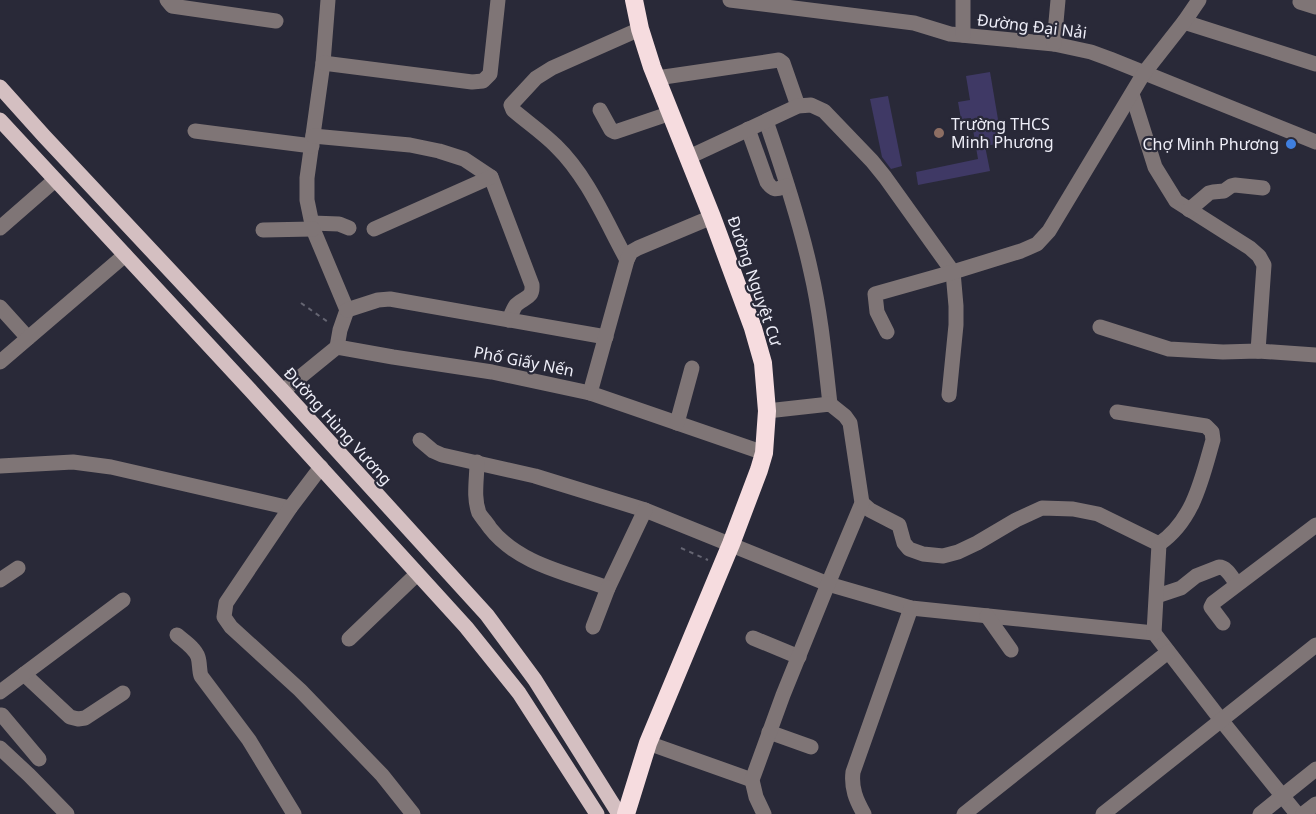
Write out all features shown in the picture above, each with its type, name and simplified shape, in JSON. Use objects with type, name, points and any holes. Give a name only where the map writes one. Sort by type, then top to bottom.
[{"type":"highway","name":"Đường Nguyệt Cư","points":[[626,814],[648,743],[754,486],[764,453],[767,411],[763,363],[753,328],[657,78],[640,29],[634,0]]},
{"type":"main road","name":"Đường Hùng Vương","points":[[0,87],[283,391],[486,615],[535,680],[619,814]]},
{"type":"main road","points":[[0,120],[466,627],[519,693],[597,814]]},
{"type":"main road","points":[[252,392],[270,377]]},
{"type":"street","points":[[167,0],[172,6],[276,21]]},
{"type":"street","points":[[283,391],[337,347],[347,310],[313,226],[308,200],[307,178],[323,63],[328,0]]},
{"type":"street","points":[[323,63],[472,82],[483,81],[489,74],[498,0]]},
{"type":"street","name":"Đường Đại Nải","points":[[730,0],[914,23],[939,32],[1054,44],[1091,52],[1316,142]]},
{"type":"street","points":[[963,0],[963,35]]},
{"type":"street","points":[[1054,44],[1058,0]]},
{"type":"street","points":[[887,332],[877,312],[875,294],[953,273],[1021,251],[1037,244],[1043,238],[1143,73],[1199,0]]},
{"type":"street","points":[[1301,0],[1300,2],[1316,7]]},
{"type":"street","points":[[1184,22],[1316,64]]},
{"type":"street","points":[[627,260],[589,189],[574,168],[556,147],[513,110],[511,105],[536,78],[552,68],[640,29]]},
{"type":"street","points":[[657,78],[779,60],[783,63],[798,106]]},
{"type":"street","points":[[1132,94],[1155,167],[1176,201],[1250,248],[1264,265],[1258,351]]},
{"type":"street","points":[[688,157],[798,106],[812,105],[824,111],[885,177],[953,273],[956,325],[949,395]]},
{"type":"street","points":[[600,110],[611,130],[615,132],[671,113]]},
{"type":"street","points":[[766,121],[777,150],[812,272],[830,405]]},
{"type":"street","points":[[748,129],[771,188],[787,186]]},
{"type":"street","points":[[195,131],[410,146],[439,151],[464,159],[491,177],[532,285],[529,296],[515,306],[509,320]]},
{"type":"street","points":[[374,229],[491,177]]},
{"type":"street","points":[[0,228],[55,180]]},
{"type":"street","points":[[1190,210],[1209,193],[1224,191],[1231,186],[1263,188]]},
{"type":"street","points":[[590,393],[627,260],[632,252],[712,217]]},
{"type":"street","points":[[263,230],[339,224],[349,228]]},
{"type":"street","points":[[0,362],[125,255]]},
{"type":"street","points":[[347,310],[378,300],[390,299],[606,337]]},
{"type":"street","points":[[0,307],[28,338]]},
{"type":"street","points":[[1100,327],[1169,349],[1316,355]]},
{"type":"street","name":"Phố Giấy Nến","points":[[337,347],[492,372],[590,393],[764,453]]},
{"type":"street","points":[[677,423],[692,368]]},
{"type":"street","points":[[764,814],[756,797],[752,780],[862,502],[850,423],[845,416],[830,405],[767,411]]},
{"type":"street","points":[[1117,412],[1206,426],[1212,432],[1213,440],[1196,495],[1185,518],[1170,537],[1159,544]]},
{"type":"street","points":[[420,440],[442,455],[535,476],[645,510],[828,584],[911,608],[1154,633]]},
{"type":"street","points":[[0,466],[74,462],[93,464],[290,508]]},
{"type":"street","points":[[477,462],[476,495],[480,514],[494,533],[512,549],[537,563],[608,588]]},
{"type":"street","points":[[321,467],[290,508],[226,603],[224,617],[231,627],[300,690],[382,775],[413,814]]},
{"type":"street","points":[[862,502],[870,510],[899,525],[904,543],[909,549],[923,554],[943,556],[958,552],[1042,508],[1072,509],[1098,514],[1159,544]]},
{"type":"street","points":[[593,627],[608,588],[645,510]]},
{"type":"street","points":[[1223,623],[1212,604],[1316,525]]},
{"type":"street","points":[[1159,544],[1154,633],[1297,814]]},
{"type":"street","points":[[1157,596],[1181,588],[1196,576],[1219,567],[1226,569],[1238,584]]},
{"type":"street","points":[[0,580],[18,568]]},
{"type":"street","points":[[349,639],[417,574]]},
{"type":"street","points":[[3,684],[24,674],[123,600]]},
{"type":"street","points":[[864,814],[854,795],[853,772],[911,608]]},
{"type":"street","points":[[987,616],[1011,650]]},
{"type":"street","points":[[177,635],[197,653],[201,676],[249,740],[294,814]]},
{"type":"street","points":[[753,638],[799,657]]},
{"type":"street","points":[[1103,814],[1316,645]]},
{"type":"street","points":[[964,814],[1168,652]]},
{"type":"street","points":[[24,674],[70,717],[78,719],[85,718],[123,693]]},
{"type":"street","points":[[0,715],[39,759]]},
{"type":"street","points":[[770,732],[812,747]]},
{"type":"street","points":[[648,743],[752,780]]},
{"type":"street","points":[[0,748],[67,814]]},
{"type":"street","points":[[1260,814],[1316,769]]},
{"type":"street","points":[[1303,814],[1316,804]]},
{"type":"path","points":[[300,303],[340,330]]},
{"type":"path","points":[[681,548],[722,565]]},
{"type":"building","points":[[990,72],[1002,143],[985,146],[990,171],[918,185],[916,172],[978,159],[971,118],[961,119],[958,102],[970,100],[966,76]]},
{"type":"building","points":[[888,96],[902,166],[891,169],[882,157],[870,99]]},
{"type":"place","name":"Trường THCS Minh Phương","points":[[939,133]]},
{"type":"place","name":"Chợ Minh Phương","points":[[1291,144]]}]
